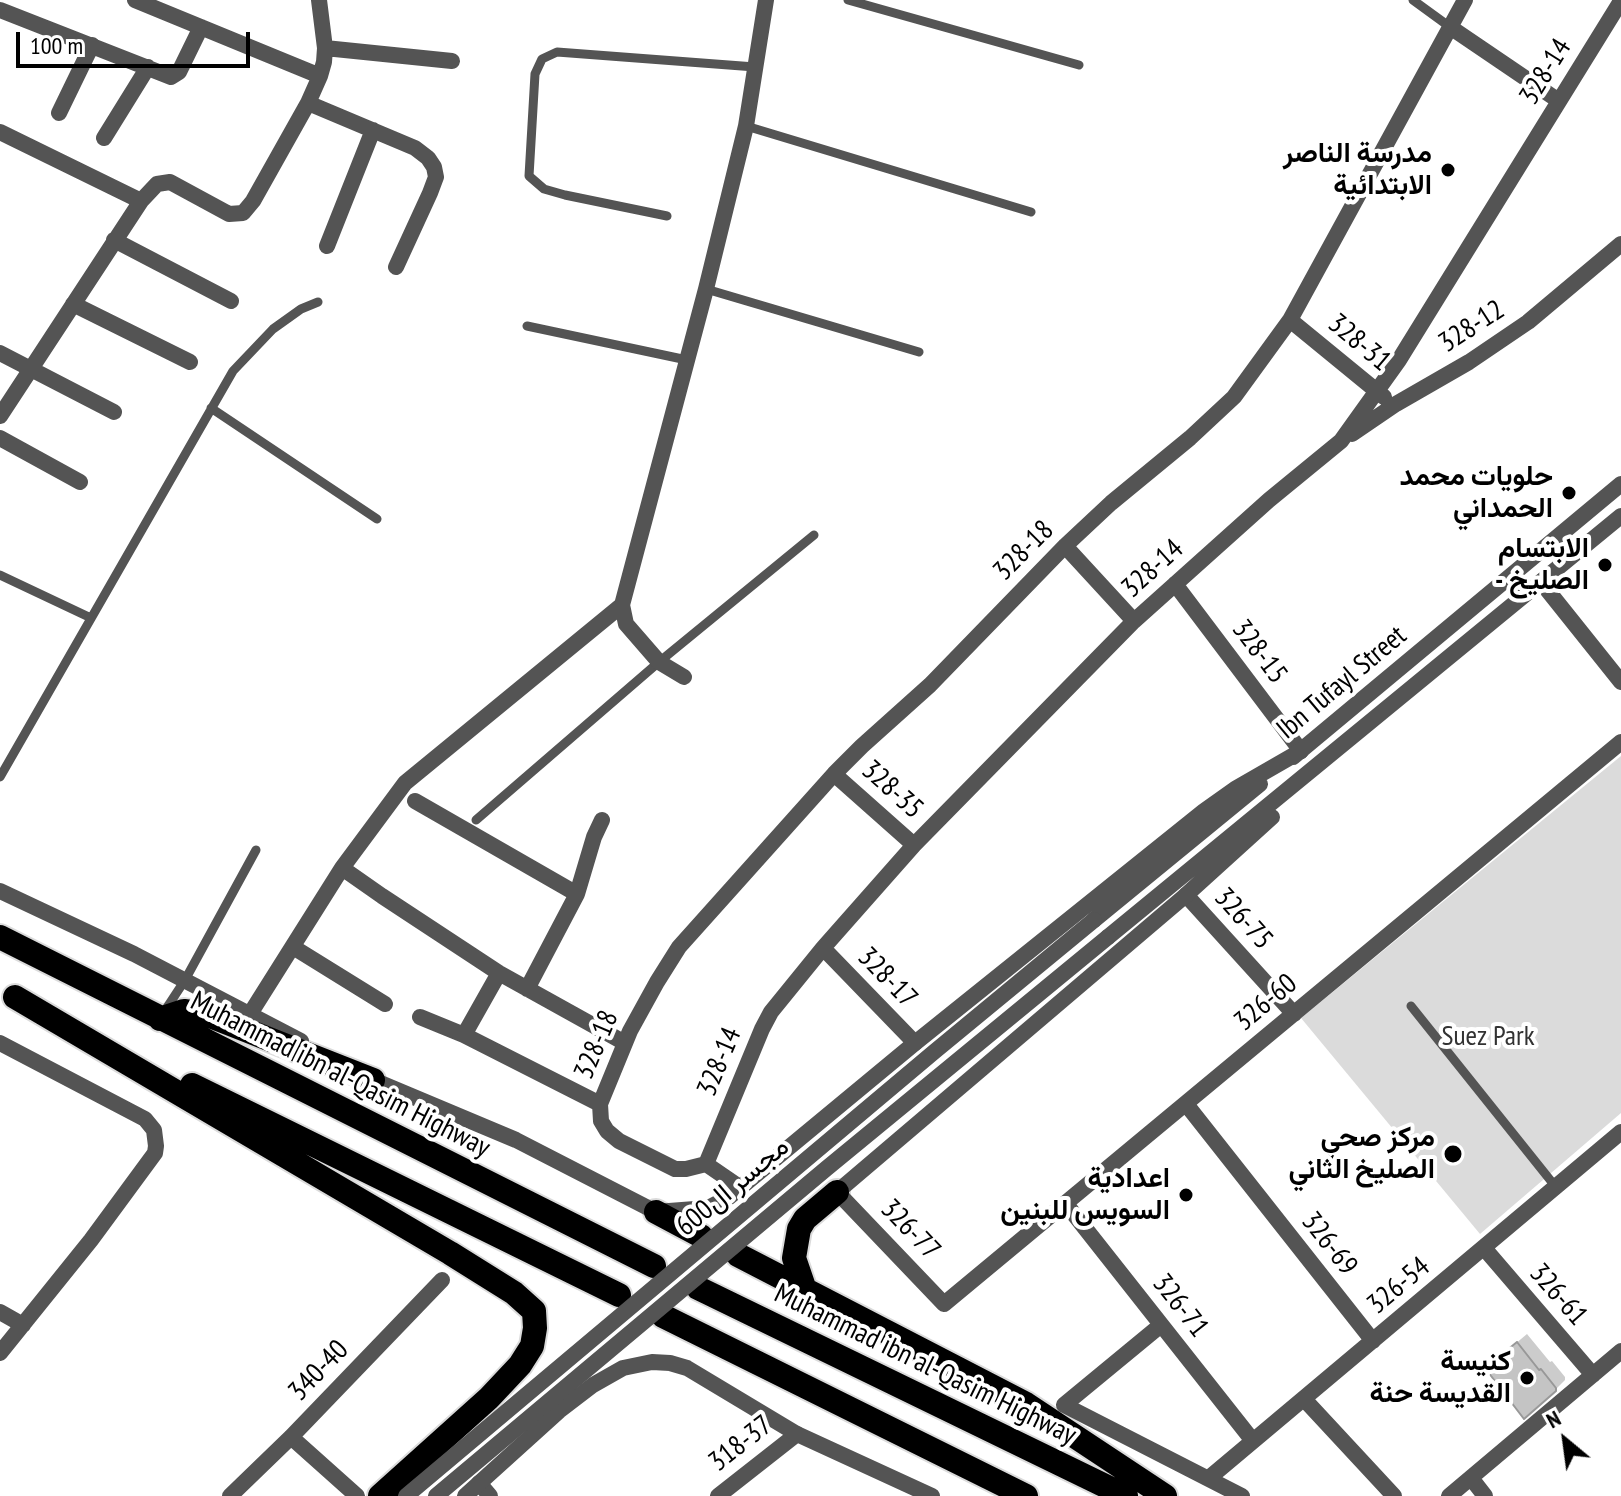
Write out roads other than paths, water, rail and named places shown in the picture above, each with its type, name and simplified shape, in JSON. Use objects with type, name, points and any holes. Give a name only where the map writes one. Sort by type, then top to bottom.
[{"type":"highway","name":"Muhammad ibn al-Qasim Highway","points":[[0,937],[654,1266]]},
{"type":"highway","points":[[7,994],[619,1295]]},
{"type":"highway","points":[[7,994],[450,1253],[514,1293],[534,1311],[532,1346],[520,1365],[489,1398],[380,1496]]},
{"type":"highway","points":[[160,1019],[184,1011],[205,1014],[373,1080]]},
{"type":"highway","points":[[805,1290],[794,1258],[799,1229],[805,1219],[837,1192]]},
{"type":"highway","points":[[656,1212],[701,1236]]},
{"type":"highway","points":[[738,1255],[1026,1404],[1165,1496]]},
{"type":"highway","name":"Muhammad ibn al-Qasim Highway","points":[[698,1288],[1126,1496]]},
{"type":"highway","points":[[663,1316],[1026,1496]]},
{"type":"street","points":[[135,0],[320,76]]},
{"type":"street","points":[[0,416],[114,240],[157,184],[170,182],[229,214],[243,213],[253,201],[320,76],[325,48],[319,0]]},
{"type":"street","points":[[684,677],[659,662],[626,624],[622,605],[746,126],[766,0]]},
{"type":"street","name":"328-18","points":[[706,1164],[675,1169],[619,1141],[601,1121],[600,1104],[625,1043],[679,947],[862,746],[930,685],[1065,546],[1234,397],[1290,320],[1465,0]]},
{"type":"street","name":"328-14","points":[[706,1164],[771,1012],[823,948],[914,845],[1134,621],[1269,500],[1341,441],[1399,360],[1621,1]]},
{"type":"street","points":[[0,10],[171,77],[179,72],[201,27]]},
{"type":"street","points":[[1450,27],[1559,101]]},
{"type":"street","points":[[59,113],[92,45]]},
{"type":"street","points":[[325,48],[452,61]]},
{"type":"street","points":[[104,138],[148,67]]},
{"type":"street","points":[[308,103],[415,148],[434,167],[436,177],[430,193],[396,267]]},
{"type":"street","points":[[327,246],[373,130]]},
{"type":"street","points":[[0,132],[141,201]]},
{"type":"street","points":[[114,240],[231,301]]},
{"type":"street","name":"328-12","points":[[1341,441],[1528,322],[1621,244]]},
{"type":"street","points":[[73,304],[190,362]]},
{"type":"street","name":"328-31","points":[[1290,320],[1377,393],[1396,404]]},
{"type":"street","points":[[0,353],[114,412]]},
{"type":"street","points":[[0,438],[80,482]]},
{"type":"street","name":"Ibn Tufayl Street","points":[[1094,920],[1621,484]]},
{"type":"street","name":"Ibn Tufayl Street","points":[[1108,937],[1621,516]]},
{"type":"street","points":[[1065,546],[1134,621]]},
{"type":"street","points":[[1541,582],[1621,682]]},
{"type":"street","name":"328-15","points":[[1175,584],[1301,751]]},
{"type":"street","points":[[250,1014],[342,868],[405,783],[622,605]]},
{"type":"street","name":"326-60","points":[[944,1304],[1621,742]]},
{"type":"street","points":[[0,891],[185,980],[373,1080],[516,1140],[656,1212],[708,1208],[741,1188],[915,1043],[1204,811],[1235,789],[1301,751]]},
{"type":"street","points":[[837,1192],[1186,895],[1287,803],[1317,767]]},
{"type":"street","name":"328-35","points":[[834,774],[914,845]]},
{"type":"street","points":[[415,801],[577,894]]},
{"type":"street","points":[[527,989],[577,894],[602,820]]},
{"type":"street","points":[[342,868],[499,973],[625,1043]]},
{"type":"street","name":"326-75","points":[[1186,895],[1294,1014]]},
{"type":"street","name":"مجسر ال600","points":[[406,1496],[1094,920]]},
{"type":"street","name":"مجسر ال600","points":[[436,1496],[1108,937]]},
{"type":"street","points":[[293,947],[385,1004]]},
{"type":"street","name":"328-17","points":[[823,948],[915,1043]]},
{"type":"street","points":[[464,1035],[499,973]]},
{"type":"street","points":[[420,1017],[464,1035],[600,1104]]},
{"type":"street","points":[[0,1043],[139,1115],[151,1124],[156,1138],[155,1153],[91,1240],[0,1353]]},
{"type":"street","name":"326-69","points":[[1186,1104],[1373,1341]]},
{"type":"street","name":"326-54","points":[[1209,1478],[1621,1132]]},
{"type":"street","points":[[706,1164],[741,1188]]},
{"type":"street","name":"326-77","points":[[837,1192],[944,1304]]},
{"type":"street","name":"326-71","points":[[1066,1204],[1253,1441]]},
{"type":"street","name":"326-61","points":[[1484,1248],[1593,1375]]},
{"type":"street","name":"340-40","points":[[230,1496],[442,1280]]},
{"type":"street","points":[[0,1312],[23,1325]]},
{"type":"street","points":[[1161,1325],[1064,1405],[1242,1496]]},
{"type":"street","points":[[1449,1496],[1621,1351]]},
{"type":"street","points":[[465,1496],[485,1490],[559,1411],[593,1385],[623,1368],[652,1362],[687,1368],[797,1434],[932,1496]]},
{"type":"street","points":[[1304,1399],[1394,1496]]},
{"type":"street","name":"318-37","points":[[722,1495],[797,1434]]},
{"type":"street","points":[[291,1437],[357,1496]]},
{"type":"street","points":[[1471,1478],[1485,1496]]},
{"type":"lane","points":[[848,0],[1079,65]]},
{"type":"lane","points":[[1413,0],[1450,27]]},
{"type":"lane","points":[[667,216],[544,189],[529,176],[535,74],[542,59],[557,52],[755,67]]},
{"type":"lane","points":[[746,126],[1031,212]]},
{"type":"lane","points":[[706,289],[919,352]]},
{"type":"lane","points":[[0,777],[233,371],[273,329],[301,309],[318,302]]},
{"type":"lane","points":[[527,326],[687,360]]},
{"type":"lane","points":[[211,408],[377,519]]},
{"type":"lane","points":[[476,820],[659,662],[814,535]]},
{"type":"lane","points":[[0,575],[91,618]]},
{"type":"lane","points":[[160,1019],[185,980],[256,850]]},
{"type":"lane","points":[[1411,1006],[1555,1186]]},
{"type":"place","name":"مدرسة الناصر الابتدائية","points":[[1448,170]]},
{"type":"place","name":"حلويات محمد الحمداني","points":[[1569,493]]},
{"type":"place","name":"الابتسام - الصليخ","points":[[1605,565]]},
{"type":"place","name":"مركز صحي الصليخ الثاني","points":[[1453,1154]]},
{"type":"place","name":"اعدادية السويس للبنين","points":[[1186,1195]]},
{"type":"place","name":"كنيسة القديسة حنة","points":[[1527,1378]]},
{"type":"park label","name":"Suez Park","points":[[1488,1037]]}]
